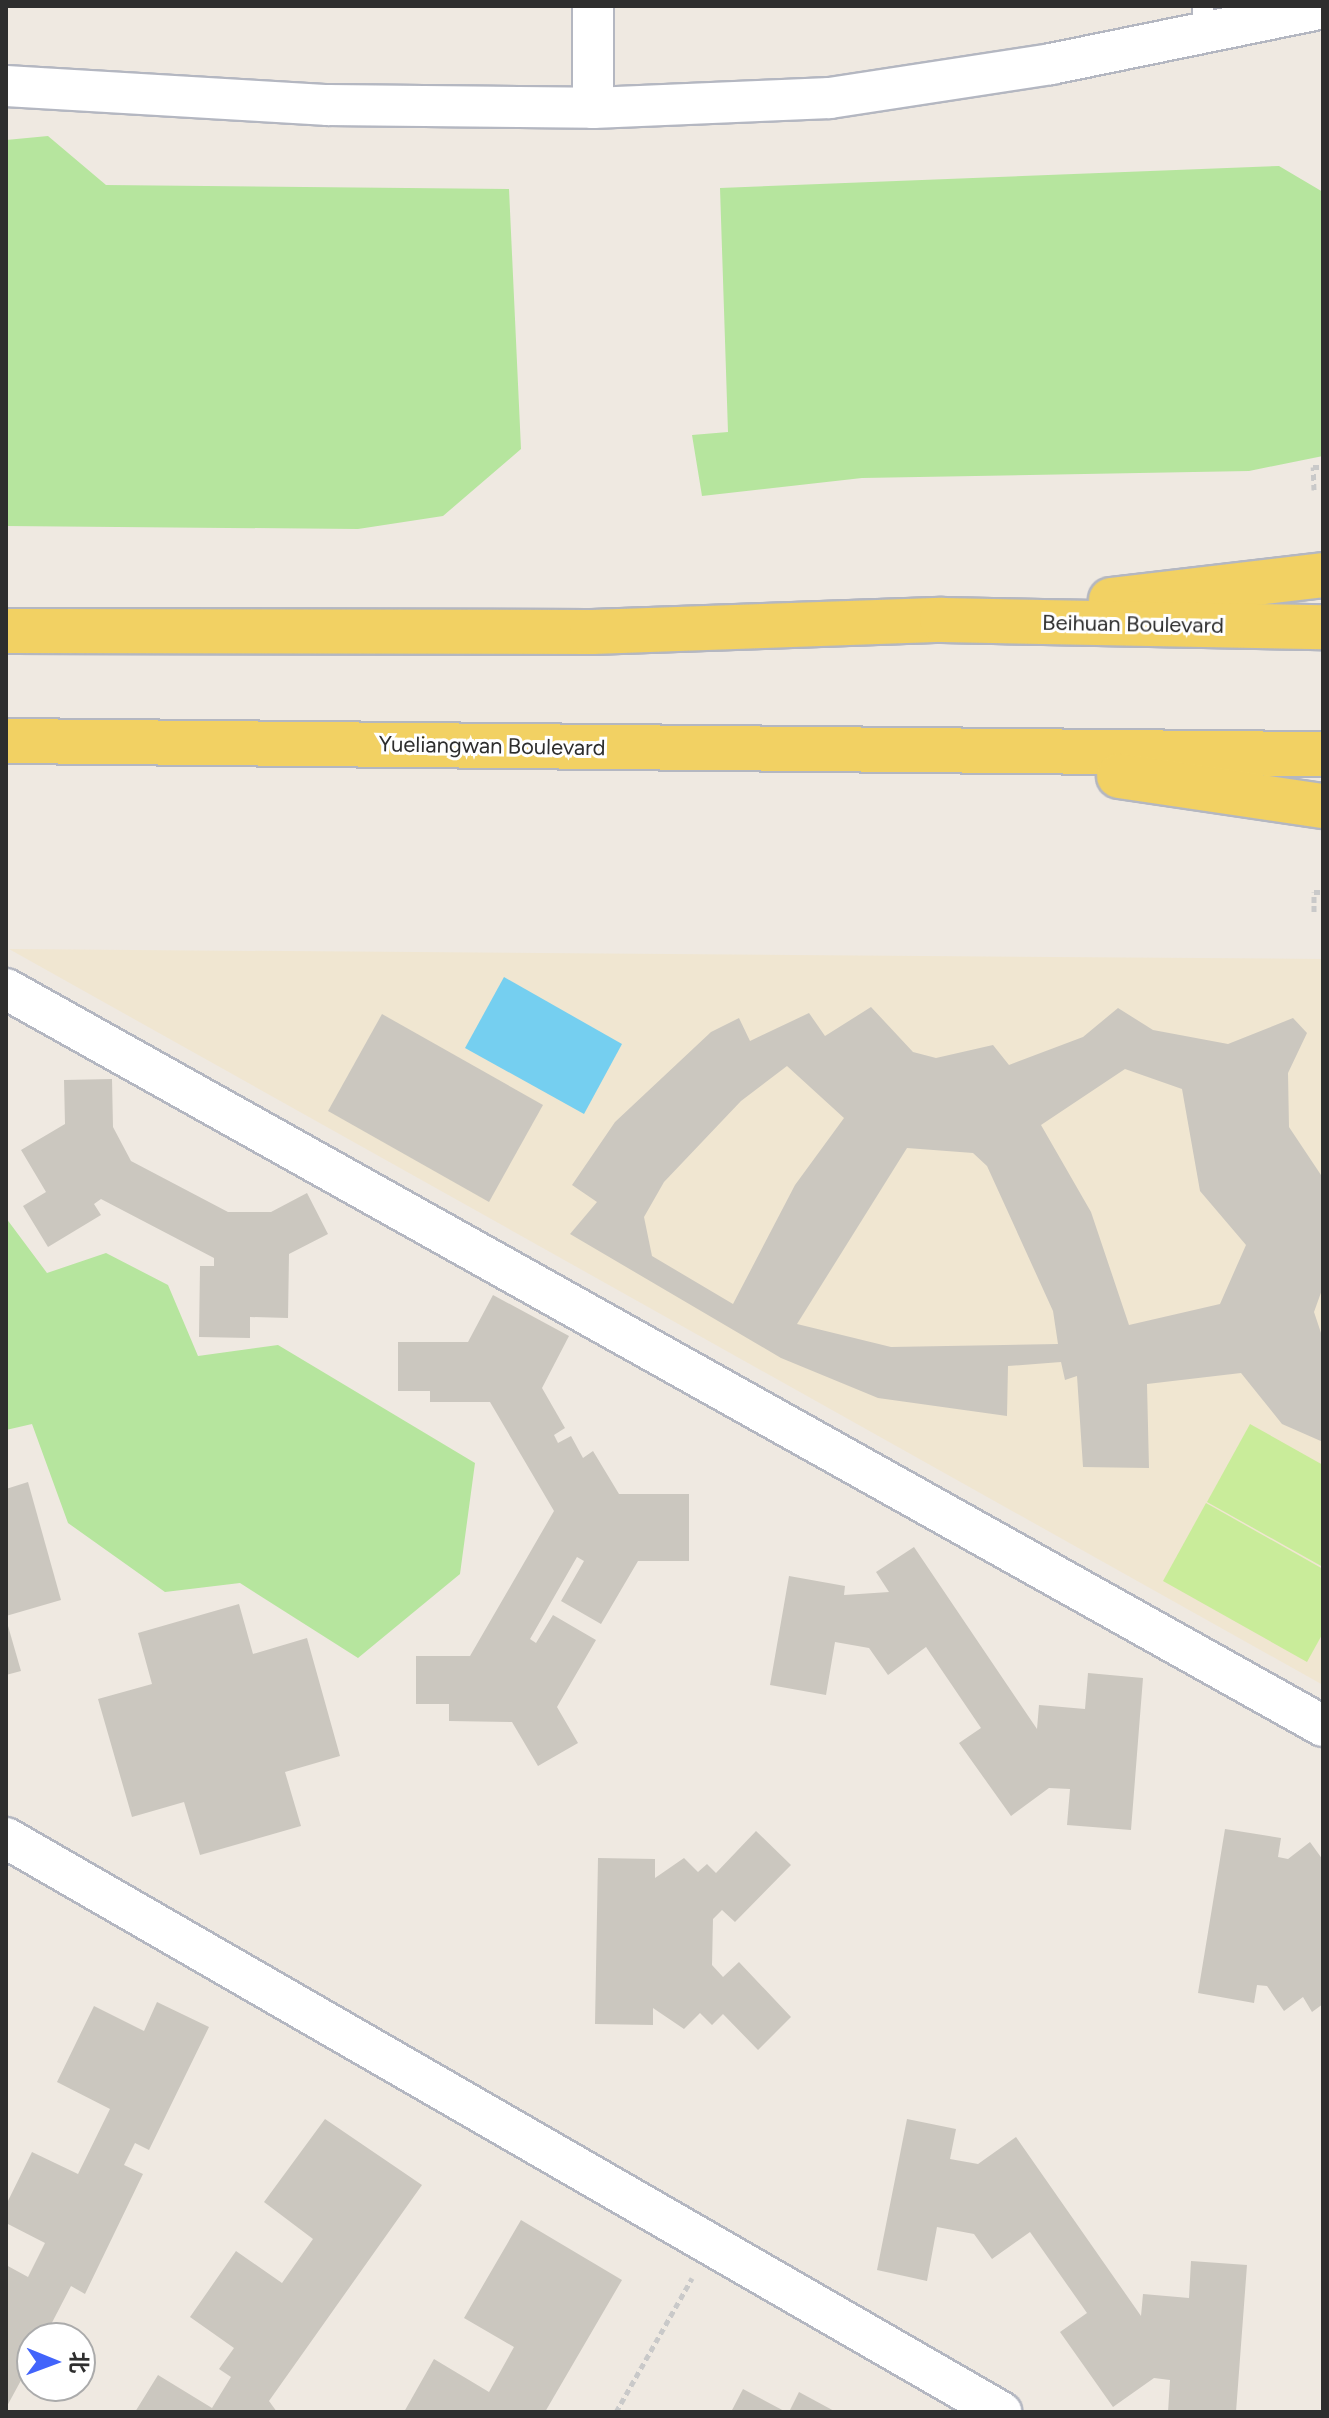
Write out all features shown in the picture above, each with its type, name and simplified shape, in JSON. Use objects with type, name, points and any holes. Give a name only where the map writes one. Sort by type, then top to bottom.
[{"type":"main road","points":[[6,631],[592,632],[942,620],[1323,575]]},
{"type":"main road","name":"Beihuan Boulevard","points":[[942,620],[1323,627]]},
{"type":"main road","name":"Yueliangwan Boulevard","points":[[6,741],[979,753]]},
{"type":"main road","points":[[979,753],[1323,754]]},
{"type":"main road","points":[[979,753],[1323,806]]},
{"type":"street","points":[[593,6],[593,108]]},
{"type":"street","points":[[6,86],[218,103],[593,108],[919,87],[1203,18],[1323,8]]},
{"type":"street","points":[[6,989],[1323,1726]]},
{"type":"street","points":[[6,1838],[1001,2412]]},
{"type":"path","points":[[1314,490],[1313,467],[1323,467]]},
{"type":"path","points":[[1314,912],[1314,892],[1323,892]]},
{"type":"path","points":[[616,2412],[711,2245]]},
{"type":"shaded area","points":[[9,949],[1323,959],[1323,1685]]},
{"type":"green space","points":[[48,136],[106,185],[509,189],[521,449],[443,516],[358,529],[6,526],[6,140]]},
{"type":"green space","points":[[1279,166],[1323,192],[1323,456],[1249,471],[862,478],[702,496],[692,435],[728,432],[720,188]]},
{"type":"green space","points":[[6,1218],[47,1273],[106,1253],[168,1285],[198,1356],[278,1345],[475,1463],[460,1574],[358,1658],[240,1583],[165,1592],[68,1523],[32,1424],[6,1430]]},
{"type":"green space","points":[[1250,1424],[1323,1465],[1323,1567],[1207,1502]]},
{"type":"green space","points":[[1206,1503],[1323,1569],[1323,1633],[1307,1662],[1163,1581]]},
{"type":"water","points":[[504,977],[622,1044],[584,1114],[465,1048]]},
{"type":"building","points":[[871,1007],[913,1052],[936,1058],[993,1045],[1009,1065],[1083,1037],[1118,1008],[1153,1030],[1228,1044],[1293,1018],[1307,1033],[1288,1073],[1289,1127],[1323,1178],[1323,1287],[1314,1312],[1323,1339],[1323,1442],[1282,1424],[1241,1373],[1147,1384],[1149,1468],[1083,1467],[1077,1376],[1065,1380],[1061,1362],[1008,1366],[1007,1416],[878,1398],[781,1358],[570,1234],[597,1202],[572,1185],[615,1122],[711,1032],[739,1018],[750,1041],[809,1013],[825,1036]],"holes":[[[787,1066],[844,1118],[795,1185],[733,1304],[652,1256],[644,1217],[664,1182],[741,1101]],[[1125,1069],[1182,1089],[1200,1191],[1246,1245],[1220,1304],[1129,1325],[1091,1212],[1041,1125]],[[907,1148],[973,1153],[987,1166],[1053,1311],[1058,1344],[891,1347],[797,1324]]]},
{"type":"building","points":[[382,1014],[543,1105],[489,1202],[328,1111]]},
{"type":"building","points":[[112,1079],[113,1127],[131,1161],[228,1212],[271,1212],[307,1193],[328,1234],[289,1254],[288,1318],[250,1317],[250,1338],[199,1337],[200,1266],[214,1266],[214,1258],[101,1199],[94,1204],[101,1215],[48,1247],[23,1206],[46,1192],[21,1150],[65,1124],[64,1080]]},
{"type":"building","points":[[493,1295],[569,1336],[542,1388],[565,1428],[554,1435],[558,1443],[571,1436],[583,1458],[593,1451],[619,1494],[689,1494],[689,1561],[638,1561],[601,1624],[561,1601],[584,1561],[577,1557],[530,1639],[536,1643],[553,1615],[596,1640],[557,1707],[578,1743],[538,1766],[512,1722],[449,1721],[449,1704],[416,1704],[416,1656],[470,1656],[554,1511],[490,1402],[430,1402],[430,1391],[398,1391],[398,1342],[468,1342]]},
{"type":"building","points":[[28,1482],[61,1600],[6,1616],[6,1489]]},
{"type":"building","points":[[914,1547],[1037,1729],[1039,1705],[1085,1709],[1088,1673],[1143,1678],[1131,1830],[1067,1825],[1070,1789],[1049,1788],[1011,1816],[959,1743],[981,1728],[926,1647],[888,1675],[869,1648],[835,1642],[826,1695],[770,1685],[789,1576],[845,1586],[844,1595],[889,1592],[876,1572]]},
{"type":"building","points":[[239,1604],[253,1654],[307,1638],[340,1756],[285,1772],[301,1826],[200,1855],[184,1802],[132,1817],[98,1699],[152,1684],[138,1633]]},
{"type":"building","points":[[6,1619],[21,1671],[6,1675]]},
{"type":"building","points":[[1225,1829],[1281,1838],[1278,1857],[1288,1859],[1310,1842],[1323,1860],[1323,2004],[1312,2012],[1303,1997],[1284,2011],[1267,1986],[1257,1985],[1254,2003],[1198,1993]]},
{"type":"building","points":[[756,1831],[791,1865],[735,1922],[722,1910],[713,1919],[712,1965],[723,1977],[739,1962],[791,2017],[758,2050],[723,2014],[712,2025],[700,2013],[684,2029],[653,2008],[653,2025],[595,2024],[598,1858],[655,1859],[655,1878],[684,1858],[698,1872],[707,1864],[716,1873]]},
{"type":"building","points":[[157,2002],[209,2027],[149,2150],[135,2143],[124,2165],[143,2174],[85,2294],[71,2286],[52,2322],[16,2322],[16,2390],[6,2408],[6,2265],[28,2277],[45,2243],[6,2223],[6,2205],[32,2152],[78,2174],[110,2109],[57,2082],[94,2006],[144,2031]]},
{"type":"building","points":[[325,2119],[422,2185],[269,2401],[277,2412],[135,2412],[158,2375],[212,2408],[231,2377],[219,2369],[234,2348],[190,2317],[236,2251],[282,2283],[313,2239],[264,2202]]},
{"type":"building","points":[[907,2119],[956,2129],[950,2159],[978,2164],[1016,2137],[1141,2316],[1143,2294],[1189,2298],[1191,2261],[1247,2265],[1236,2412],[1168,2412],[1170,2380],[1154,2378],[1113,2407],[1060,2332],[1087,2313],[1030,2232],[992,2259],[974,2234],[937,2227],[927,2281],[877,2270]]},
{"type":"building","points":[[521,2220],[622,2280],[545,2412],[404,2412],[434,2359],[489,2392],[514,2347],[464,2318]]},
{"type":"building","points":[[743,2389],[786,2412],[731,2412]]},
{"type":"building","points":[[799,2392],[836,2412],[789,2412]]}]
